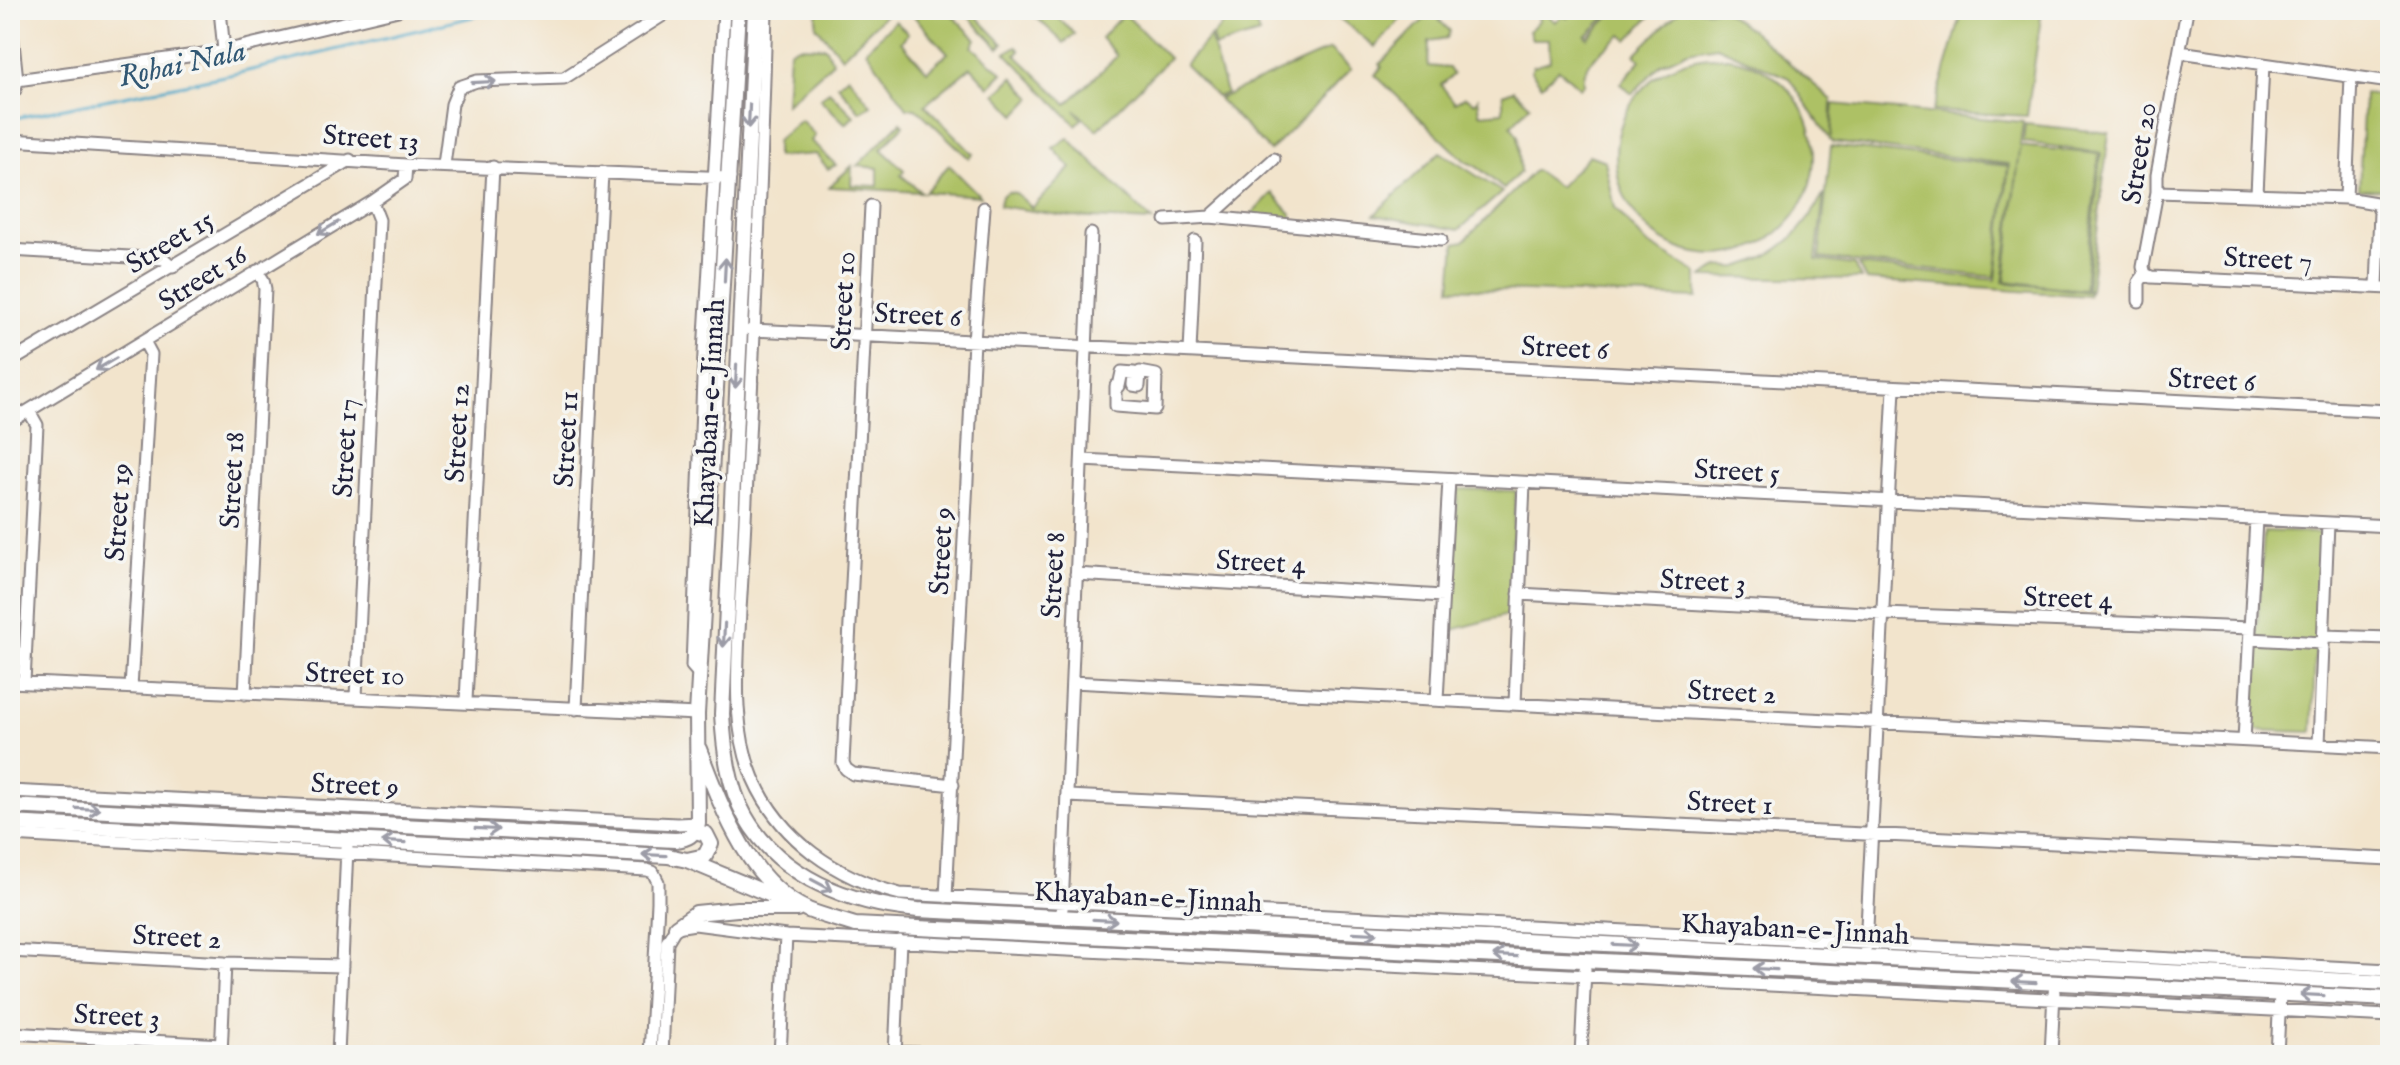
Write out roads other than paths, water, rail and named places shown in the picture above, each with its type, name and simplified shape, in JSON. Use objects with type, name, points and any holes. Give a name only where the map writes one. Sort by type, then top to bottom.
[{"type":"main road","name":"Khayaban-e-Jinnah","points":[[687,860],[705,856],[711,844],[706,834],[697,827],[697,714],[738,10]]},
{"type":"main road","name":"Khayaban-e-Jinnah","points":[[755,10],[738,329],[730,678],[723,729],[730,774],[743,814],[759,839],[797,872],[825,888],[856,899],[1062,918],[1865,949],[2390,983]]},
{"type":"main road","name":"Khayaban-e-Jinnah","points":[[699,749],[725,815],[739,841],[776,888],[806,909],[855,925],[2054,992],[2280,994],[2390,999]]},
{"type":"main road","points":[[10,806],[675,840],[686,839],[697,827]]},
{"type":"main road","points":[[10,823],[347,846],[668,856],[687,860],[806,909]]},
{"type":"main road","points":[[676,927],[696,913],[737,909],[806,909]]},
{"type":"street","points":[[220,10],[224,51]]},
{"type":"street","points":[[17,80],[224,51],[398,10]]},
{"type":"street","points":[[444,165],[452,104],[459,87],[477,81],[564,78],[671,10]]},
{"type":"street","points":[[700,675],[692,666],[704,353],[724,10]]},
{"type":"street","points":[[766,10],[755,331],[730,678],[741,742],[753,777],[772,811],[802,845],[824,863],[899,901],[946,897],[1063,902],[1865,949],[2390,970]]},
{"type":"street","name":"Street 20","points":[[2139,301],[2139,282],[2145,274],[2143,267],[2157,192],[2157,175],[2187,10]]},
{"type":"street","points":[[10,15],[17,80],[15,90],[10,93]]},
{"type":"street","points":[[2180,52],[2390,82]]},
{"type":"street","points":[[2257,194],[2263,64]]},
{"type":"street","points":[[2346,198],[2351,77]]},
{"type":"street","name":"Street 13","points":[[10,140],[351,159],[406,165],[730,178]]},
{"type":"street","name":"Street 15","points":[[10,362],[351,159]]},
{"type":"street","points":[[1210,217],[1274,159]]},
{"type":"street","name":"Street 16","points":[[10,422],[372,202],[405,179],[406,165]]},
{"type":"street","name":"Street 12","points":[[466,701],[493,167]]},
{"type":"street","name":"Street 11","points":[[576,709],[602,172]]},
{"type":"street","points":[[2157,192],[2346,198],[2376,203],[2380,212],[2377,287]]},
{"type":"street","name":"Street 17","points":[[356,697],[379,220],[372,202]]},
{"type":"street","name":"Street 10","points":[[871,206],[843,763],[853,774],[953,785]]},
{"type":"street","name":"Street 9","points":[[946,897],[974,341],[984,208]]},
{"type":"street","points":[[1166,220],[1210,217],[1441,240]]},
{"type":"street","name":"Street 8","points":[[1062,918],[1091,234]]},
{"type":"street","points":[[1190,352],[1195,241]]},
{"type":"street","points":[[10,250],[164,259],[173,267]]},
{"type":"street","name":"Street 18","points":[[245,694],[265,289],[257,271]]},
{"type":"street","name":"Street 7","points":[[2145,274],[2151,277],[2390,288]]},
{"type":"street","name":"Street 6","points":[[738,329],[2390,411]]},
{"type":"street","name":"Street 19","points":[[131,688],[151,354],[144,341]]},
{"type":"street","points":[[704,353],[720,354]]},
{"type":"street","points":[[1122,372],[1134,373],[1133,385],[1139,386],[1140,372],[1156,375],[1155,409],[1116,406],[1116,386],[1119,386],[1122,372]]},
{"type":"street","points":[[1865,949],[1894,388]]},
{"type":"street","points":[[24,682],[37,425],[29,411]]},
{"type":"street","name":"Street 5","points":[[1082,460],[2390,526]]},
{"type":"street","points":[[1437,700],[1449,479]]},
{"type":"street","points":[[1515,704],[1524,483]]},
{"type":"street","points":[[2244,740],[2256,519]]},
{"type":"street","points":[[2319,744],[2328,523]]},
{"type":"street","name":"Street 4","points":[[1076,574],[1443,596]]},
{"type":"street","name":"Street 3","points":[[1519,594],[1884,614]]},
{"type":"street","name":"Street 4","points":[[1884,614],[2324,639]]},
{"type":"street","points":[[2324,639],[2390,638]]},
{"type":"street","name":"Street 10","points":[[10,682],[697,714]]},
{"type":"street","name":"Street 2","points":[[1072,682],[2390,748]]},
{"type":"street","name":"Street 9","points":[[10,791],[697,827]]},
{"type":"street","name":"Street 1","points":[[1068,796],[2390,859]]},
{"type":"street","points":[[10,835],[347,846],[653,872],[658,882],[650,1055]]},
{"type":"street","points":[[338,1055],[347,846]]},
{"type":"street","points":[[662,1055],[667,942],[676,927],[695,924],[786,936],[1586,968],[1581,1055]]},
{"type":"street","points":[[780,1055],[786,936]]},
{"type":"street","points":[[900,941],[896,1053],[964,1055]]},
{"type":"street","name":"Street 2","points":[[10,951],[342,966]]},
{"type":"street","points":[[221,1050],[225,963]]},
{"type":"street","points":[[2051,1055],[2054,992],[2280,1011],[2390,1016]]},
{"type":"street","points":[[2277,1055],[2280,994]]},
{"type":"street","name":"Street 3","points":[[10,1033],[221,1050]]},
{"type":"waterway","name":"Rohai Nala","points":[[10,119],[239,73],[501,10]]}]
